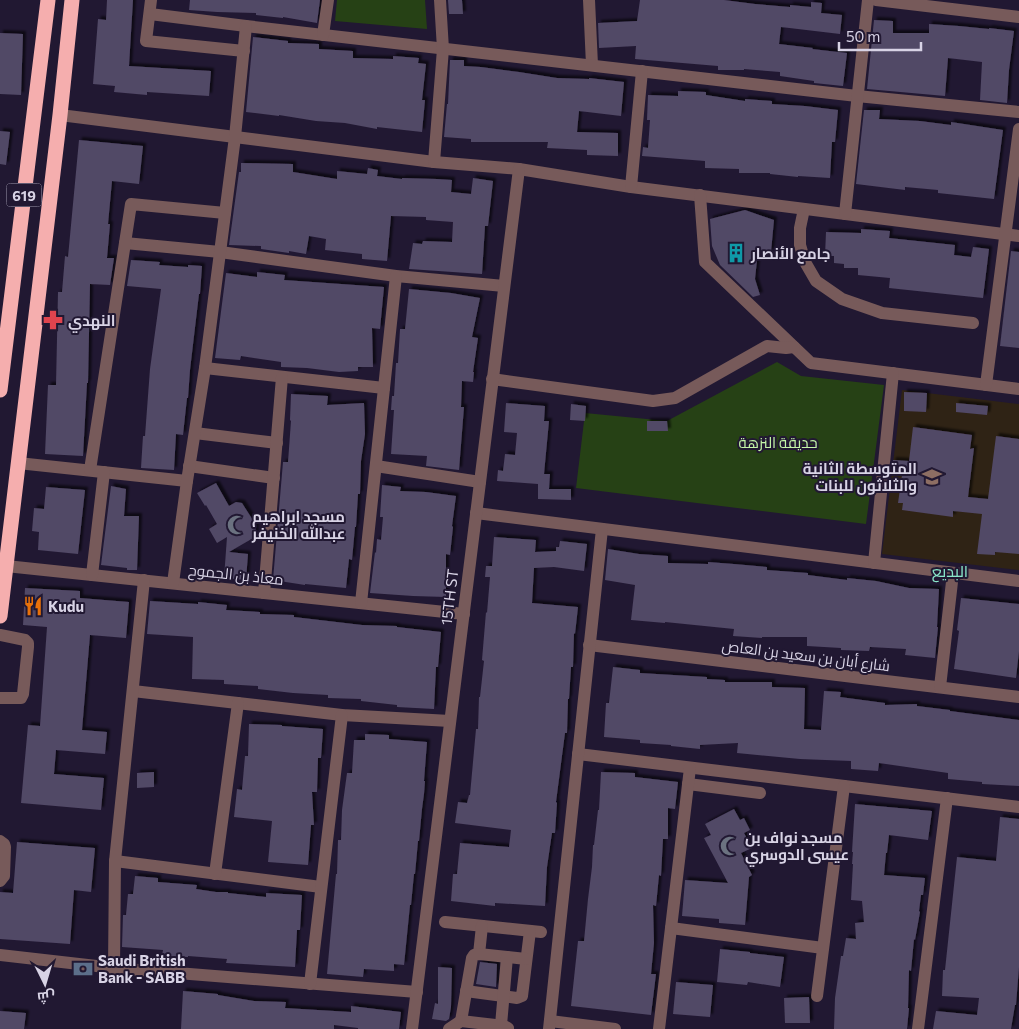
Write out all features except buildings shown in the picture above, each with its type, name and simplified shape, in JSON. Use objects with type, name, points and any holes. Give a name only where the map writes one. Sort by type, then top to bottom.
[{"type":"highway","name":"619","points":[[0,390],[4,314],[48,0]]},
{"type":"highway","name":"619","points":[[0,616],[72,0]]},
{"type":"street","points":[[151,0],[146,41],[244,51]]},
{"type":"street","points":[[324,35],[328,0]]},
{"type":"street","points":[[434,162],[443,49],[440,0]]},
{"type":"street","points":[[589,0],[592,65]]},
{"type":"street","points":[[845,214],[868,0]]},
{"type":"street","points":[[876,0],[950,4],[1019,17]]},
{"type":"street","points":[[150,14],[857,96],[1019,112]]},
{"type":"street","points":[[173,583],[205,368],[235,137],[246,26]]},
{"type":"street","points":[[631,187],[642,71]]},
{"type":"street","points":[[60,114],[434,162],[518,169],[631,187],[1013,235]]},
{"type":"street","points":[[986,385],[1013,235],[1019,129]]},
{"type":"street","name":"15TH ST","points":[[412,1029],[518,169]]},
{"type":"street","points":[[700,195],[705,262],[811,363],[1019,389]]},
{"type":"street","points":[[90,470],[131,204],[225,213]]},
{"type":"street","points":[[804,208],[800,228],[800,245],[805,262],[816,280],[842,299],[882,313],[973,322]]},
{"type":"street","points":[[125,243],[220,252],[396,276],[504,286]]},
{"type":"street","points":[[361,603],[396,276]]},
{"type":"street","points":[[492,379],[653,401],[675,398],[767,346],[794,347]]},
{"type":"street","points":[[205,368],[384,388]]},
{"type":"street","points":[[874,563],[893,373]]},
{"type":"street","points":[[264,593],[282,377]]},
{"type":"street","points":[[195,433],[277,443]]},
{"type":"street","points":[[18,463],[187,481]]},
{"type":"street","points":[[190,466],[274,478]]},
{"type":"street","points":[[376,466],[480,482]]},
{"type":"street","points":[[92,575],[104,472]]},
{"type":"street","points":[[476,513],[1019,581]]},
{"type":"street","points":[[602,529],[549,1025],[615,1029]]},
{"type":"street","name":"معاذ بن الجموح","points":[[6,566],[464,614]]},
{"type":"street","points":[[940,687],[953,572]]},
{"type":"street","points":[[114,968],[115,861],[144,580]]},
{"type":"street","points":[[0,635],[25,640],[28,643],[28,647],[21,698],[0,698]]},
{"type":"street","name":"شارع أبان بن سعيد بن العاص","points":[[589,645],[1019,697]]},
{"type":"street","points":[[133,692],[342,715],[450,721]]},
{"type":"street","points":[[215,874],[238,703]]},
{"type":"street","points":[[310,984],[342,715]]},
{"type":"street","points":[[578,754],[1019,807]]},
{"type":"street","points":[[659,1029],[690,768]]},
{"type":"street","points":[[688,784],[760,794]]},
{"type":"street","points":[[818,996],[844,786]]},
{"type":"street","points":[[918,1029],[947,798]]},
{"type":"street","points":[[0,841],[5,847],[4,876],[0,881]]},
{"type":"street","points":[[115,861],[321,887]]},
{"type":"street","points":[[445,922],[536,932],[526,959],[522,996],[517,998],[466,991]]},
{"type":"street","points":[[479,954],[482,926]]},
{"type":"street","points":[[671,928],[823,948]]},
{"type":"street","points":[[0,955],[114,968],[417,992]]},
{"type":"street","points":[[461,1021],[474,955],[526,959]]},
{"type":"street","points":[[449,1029],[461,1021],[505,1027],[503,996],[507,957]]},
{"type":"shaded area","name":"المتوسطة الثانية والثلاثون للبنات","points":[[902,390],[1019,404],[1019,570],[882,554]]},
{"type":"green space","points":[[337,0],[425,0],[427,29],[335,21]]},
{"type":"green space","name":"حديقة النزهة","points":[[777,362],[801,376],[884,385],[866,524],[576,488],[585,413],[667,421]]},
{"type":"place","name":"جامع الأنصار","points":[[736,253]]},
{"type":"place","name":"النهدي","points":[[53,320]]},
{"type":"place","name":"المتوسطة الثانية والثلاثون للبنات","points":[[932,477]]},
{"type":"place","name":"مسجد ابراهيم عبدالله الخنيفر","points":[[237,525]]},
{"type":"place","name":"Kudu","points":[[33,606]]},
{"type":"place","name":"مسجد نواف بن عيسى الدوسري","points":[[730,846]]},
{"type":"place","name":"Saudi British Bank - SABB","points":[[83,969]]},
{"type":"district","name":"البديع","points":[[950,570]]}]
